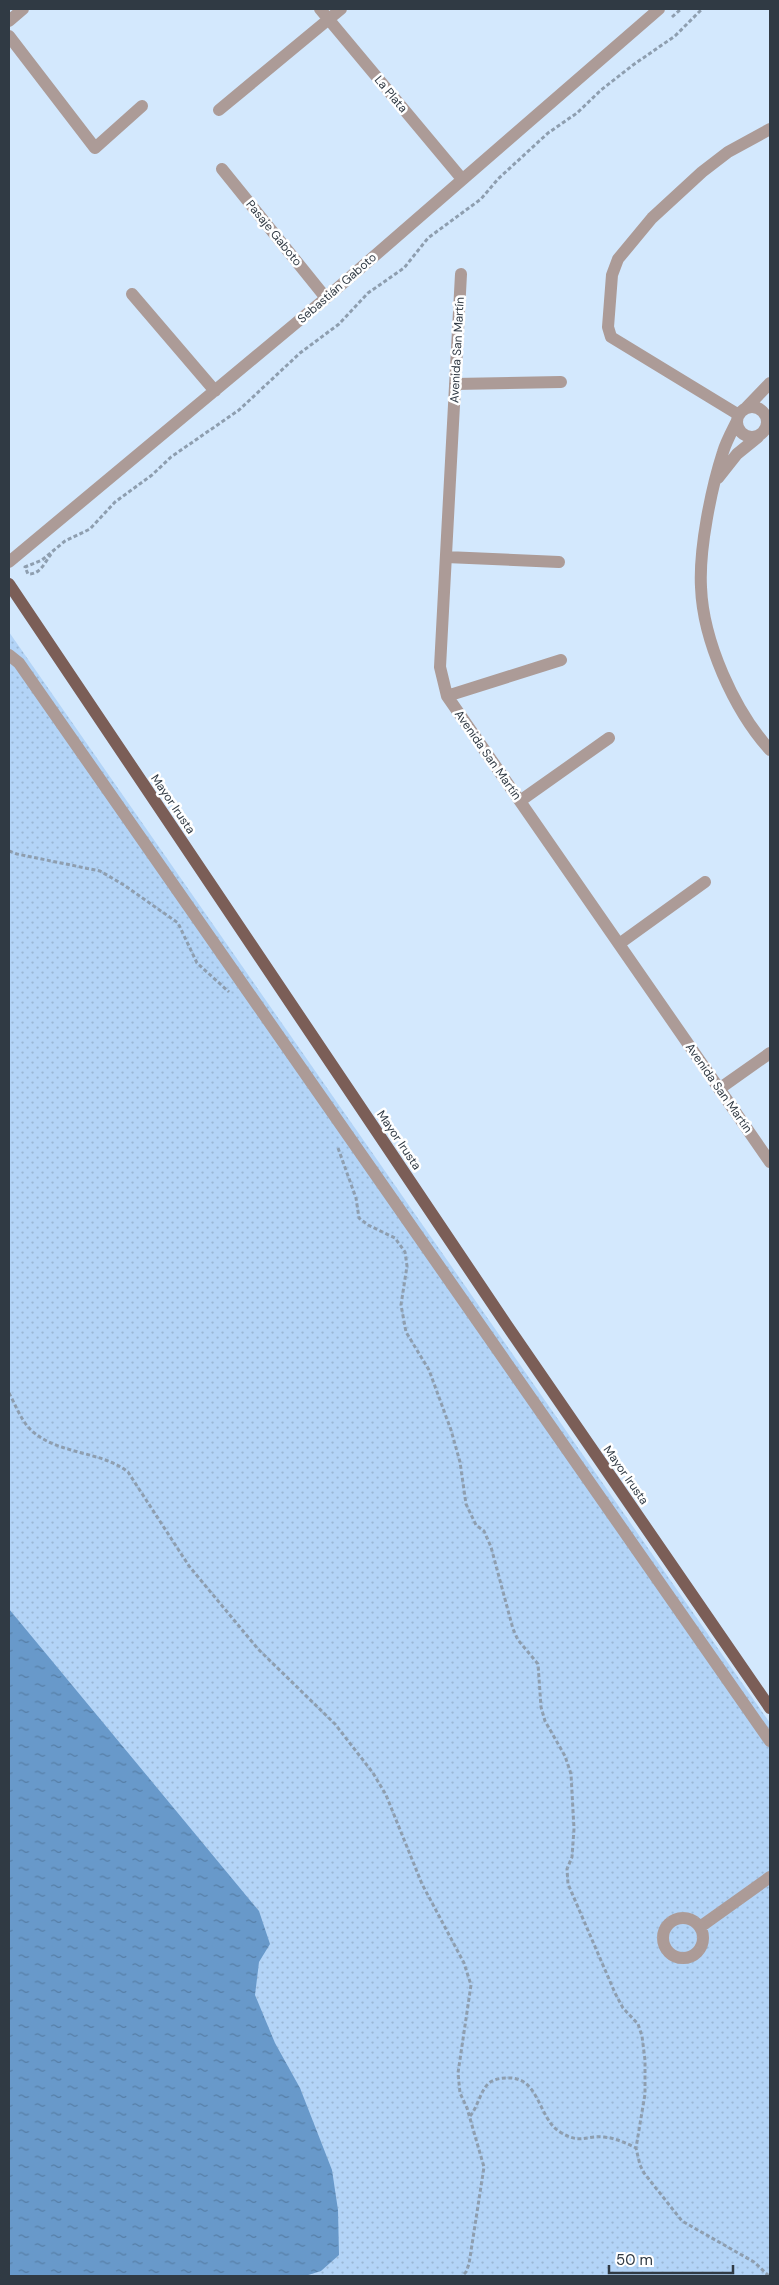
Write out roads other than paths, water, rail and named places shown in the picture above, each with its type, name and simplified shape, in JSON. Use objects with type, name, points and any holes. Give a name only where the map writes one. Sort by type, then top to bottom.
[{"type":"main road","name":"Mayor Irusta","points":[[9,584],[500,1315],[770,1708]]},
{"type":"street","points":[[9,21],[23,9]]},
{"type":"street","name":"La Plata","points":[[320,9],[462,179]]},
{"type":"street","points":[[219,110],[341,9]]},
{"type":"street","name":"Sebastián Gaboto","points":[[9,562],[326,298],[659,9]]},
{"type":"street","points":[[9,36],[96,148],[142,106]]},
{"type":"street","points":[[716,480],[737,454],[765,430],[769,414],[759,409],[740,415],[611,337],[608,327],[612,275],[618,259],[652,218],[702,172],[728,152],[770,129]]},
{"type":"street","name":"Pasaje Gaboto","points":[[222,169],[326,298]]},
{"type":"street","name":"Avenida San Martín","points":[[461,274],[440,667],[447,696],[770,1162]]},
{"type":"street","points":[[132,294],[215,391]]},
{"type":"street","points":[[455,384],[561,382]]},
{"type":"street","points":[[770,384],[740,415],[723,452],[710,504],[703,552],[701,588],[706,618],[724,676],[742,712],[770,750]]},
{"type":"street","points":[[740,415],[737,426],[743,435],[753,438],[758,436]]},
{"type":"street","points":[[446,557],[559,562]]},
{"type":"street","points":[[9,655],[20,663],[770,1741]]},
{"type":"street","points":[[447,696],[561,660]]},
{"type":"street","points":[[520,801],[609,738]]},
{"type":"street","points":[[618,944],[705,882]]},
{"type":"street","points":[[719,1089],[770,1053]]},
{"type":"street","points":[[700,1927],[770,1876]]},
{"type":"water","points":[[9,1609],[259,1911],[270,1944],[259,1962],[255,1995],[275,2043],[300,2088],[332,2170],[338,2210],[339,2255],[321,2271],[305,2276],[9,2276]]}]
